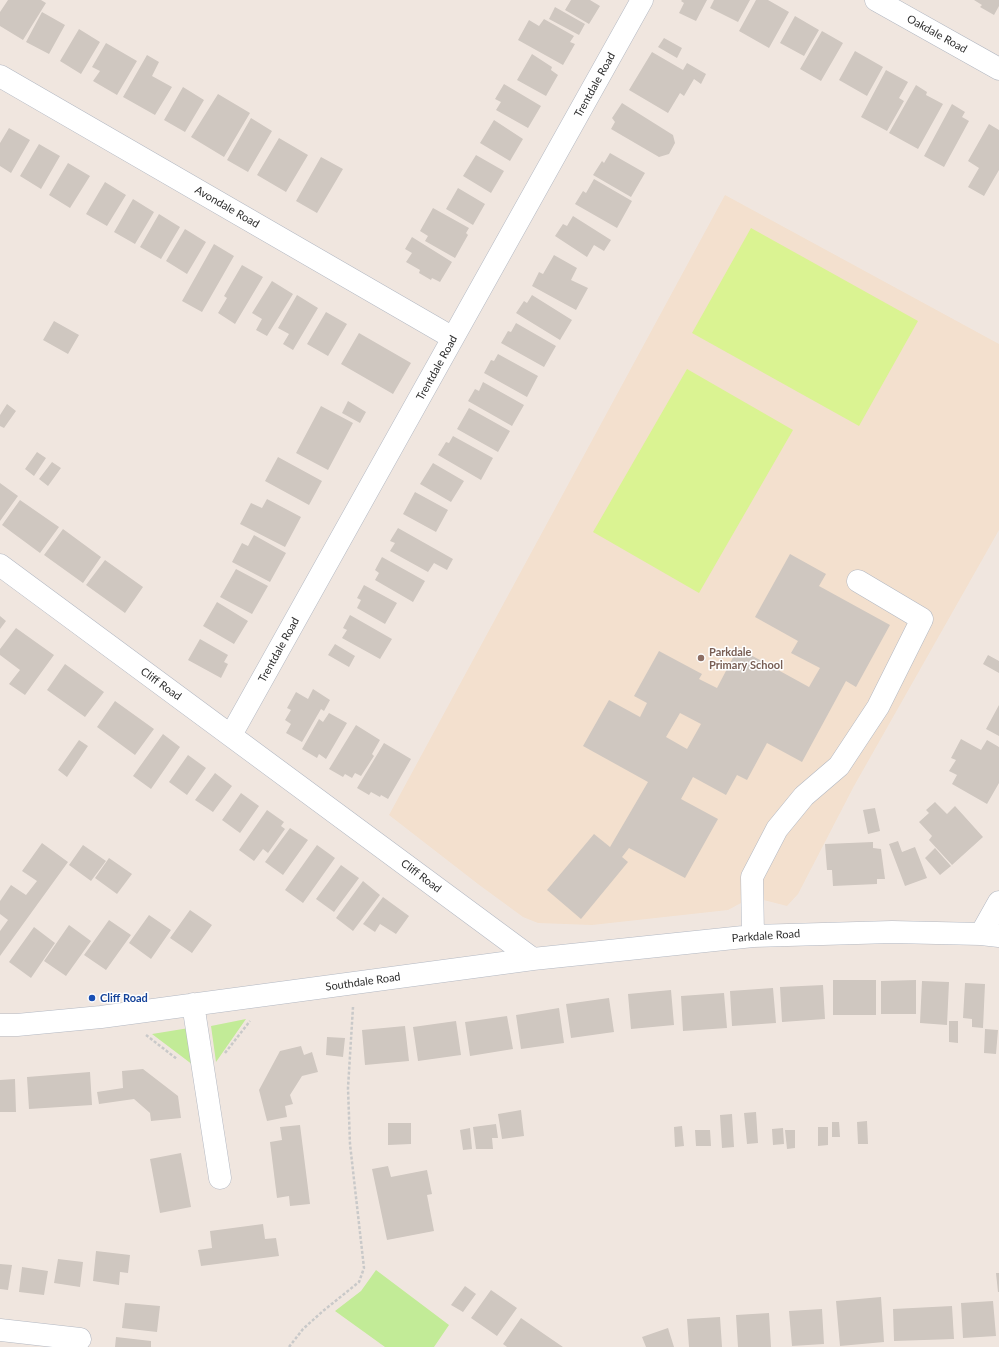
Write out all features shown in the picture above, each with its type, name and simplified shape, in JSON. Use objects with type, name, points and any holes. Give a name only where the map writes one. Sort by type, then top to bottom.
[{"type":"street","name":"Trentdale Road","points":[[231,735],[642,0]]},
{"type":"street","name":"Oakdale Road","points":[[876,0],[999,69]]},
{"type":"street","name":"Avondale Road","points":[[0,76],[453,338]]},
{"type":"street","name":"Cliff Road","points":[[0,565],[533,959]]},
{"type":"street","points":[[753,936],[752,877],[777,829],[804,796],[839,766],[878,707],[922,619],[858,581]]},
{"type":"street","points":[[990,935],[999,902]]},
{"type":"street","name":"Parkdale Road","points":[[533,959],[753,936],[892,932],[990,935]]},
{"type":"street","name":"Southdale Road","points":[[0,1025],[101,1018],[193,1004],[533,959]]},
{"type":"street","points":[[193,1004],[220,1178]]},
{"type":"street","points":[[0,1330],[80,1338]]},
{"type":"path","points":[[289,1347],[308,1324],[359,1282],[364,1268],[350,1144],[348,1088],[355,982]]},
{"type":"shaded area","name":"Parkdale Primary School","points":[[725,195],[999,344],[999,530],[854,786],[798,894],[787,906],[752,897],[728,910],[592,925],[538,923],[523,917],[389,815]]},
{"type":"green space","points":[[751,228],[918,321],[859,426],[692,333]]},
{"type":"green space","points":[[687,369],[793,430],[699,593],[593,532]]},
{"type":"green space","points":[[246,1019],[216,1062],[211,1026]]},
{"type":"green space","points":[[189,1028],[193,1065],[152,1034]]},
{"type":"green space","points":[[376,1270],[449,1325],[434,1347],[385,1347],[335,1311],[361,1291]]},
{"type":"building","points":[[8,0],[41,0],[46,3],[23,40],[0,26],[0,12]]},
{"type":"building","points":[[571,0],[590,0],[600,6],[589,24],[565,10]]},
{"type":"building","points":[[707,0],[696,21],[679,13],[684,3],[681,1]]},
{"type":"building","points":[[714,0],[750,0],[738,22],[710,8]]},
{"type":"building","points":[[756,0],[768,0],[789,12],[769,48],[739,31]]},
{"type":"building","points":[[974,0],[999,0],[999,6],[994,15],[980,7],[982,5]]},
{"type":"building","points":[[555,7],[585,24],[579,35],[549,19]]},
{"type":"building","points":[[42,12],[65,25],[49,54],[26,42]]},
{"type":"building","points":[[795,16],[819,30],[804,56],[780,43]]},
{"type":"building","points":[[544,19],[574,36],[570,42],[575,44],[563,65],[518,40],[529,20],[539,26]]},
{"type":"building","points":[[79,29],[100,42],[81,74],[60,61]]},
{"type":"building","points":[[822,31],[843,43],[821,81],[800,69]]},
{"type":"building","points":[[664,38],[682,48],[677,58],[658,47]]},
{"type":"building","points":[[106,43],[137,61],[117,95],[93,81],[100,71],[92,67]]},
{"type":"building","points":[[855,51],[883,67],[867,96],[839,80]]},
{"type":"building","points":[[652,52],[683,70],[687,63],[706,74],[701,84],[694,79],[684,96],[680,93],[668,113],[629,90]]},
{"type":"building","points":[[532,54],[552,67],[551,70],[558,75],[546,96],[517,80]]},
{"type":"building","points":[[147,55],[159,62],[152,76],[172,87],[155,115],[123,97]]},
{"type":"building","points":[[886,70],[908,82],[899,98],[904,101],[887,131],[861,117]]},
{"type":"building","points":[[504,84],[541,106],[528,128],[496,110],[501,102],[495,99]]},
{"type":"building","points":[[916,85],[927,92],[926,95],[943,104],[918,149],[889,133]]},
{"type":"building","points":[[183,87],[204,100],[185,132],[164,120]]},
{"type":"building","points":[[218,94],[250,113],[224,157],[191,137]]},
{"type":"building","points":[[622,103],[673,135],[675,143],[669,154],[659,157],[611,129],[615,122],[612,118]]},
{"type":"building","points":[[952,104],[965,112],[962,117],[969,121],[944,167],[924,156]]},
{"type":"building","points":[[251,118],[272,131],[248,172],[227,160]]},
{"type":"building","points":[[494,120],[523,139],[510,161],[480,143]]},
{"type":"building","points":[[989,124],[999,130],[999,170],[984,196],[968,187],[979,168],[968,161]]},
{"type":"building","points":[[9,128],[30,140],[11,173],[0,166],[0,143]]},
{"type":"building","points":[[279,138],[308,155],[286,192],[257,175]]},
{"type":"building","points":[[39,144],[60,156],[41,189],[20,176]]},
{"type":"building","points":[[610,153],[645,173],[631,197],[593,175],[602,161],[604,163]]},
{"type":"building","points":[[476,155],[504,171],[491,193],[463,176]]},
{"type":"building","points":[[321,157],[343,169],[317,213],[296,201]]},
{"type":"building","points":[[68,163],[90,176],[70,208],[49,195]]},
{"type":"building","points":[[594,179],[632,201],[617,228],[575,204],[583,191],[586,193]]},
{"type":"building","points":[[105,182],[126,195],[107,226],[86,214]]},
{"type":"building","points":[[458,188],[485,204],[473,225],[446,209]]},
{"type":"building","points":[[133,199],[154,212],[135,244],[114,232]]},
{"type":"building","points":[[433,208],[469,228],[466,233],[468,235],[455,258],[425,241],[428,236],[420,231]]},
{"type":"building","points":[[159,214],[180,227],[161,259],[140,247]]},
{"type":"building","points":[[573,216],[611,240],[604,251],[594,245],[587,257],[555,236],[563,224],[567,226]]},
{"type":"building","points":[[185,229],[206,242],[187,274],[166,261]]},
{"type":"building","points":[[412,237],[452,262],[440,282],[432,278],[431,280],[419,273],[420,270],[406,262],[412,253],[405,249]]},
{"type":"building","points":[[214,244],[234,256],[202,312],[182,301]]},
{"type":"building","points":[[554,255],[577,268],[571,280],[588,288],[576,310],[532,286],[539,272],[543,274]]},
{"type":"building","points":[[242,265],[263,277],[235,324],[218,313],[227,298],[224,296]]},
{"type":"building","points":[[272,281],[293,294],[267,336],[256,330],[262,319],[252,313]]},
{"type":"building","points":[[297,295],[318,308],[293,350],[283,344],[289,334],[278,328]]},
{"type":"building","points":[[532,295],[572,320],[560,340],[516,313],[524,301],[527,303]]},
{"type":"building","points":[[326,312],[347,324],[328,356],[307,344]]},
{"type":"building","points":[[54,321],[79,335],[68,354],[43,340]]},
{"type":"building","points":[[516,323],[556,346],[544,367],[501,343],[508,331],[511,332]]},
{"type":"building","points":[[359,333],[411,363],[393,394],[341,364]]},
{"type":"building","points":[[498,354],[538,376],[527,397],[484,373],[491,360],[494,361]]},
{"type":"building","points":[[483,382],[524,405],[512,426],[468,401],[475,389],[479,391]]},
{"type":"building","points":[[348,401],[366,412],[360,423],[342,413]]},
{"type":"building","points":[[7,404],[16,411],[4,428],[0,426],[0,415]]},
{"type":"building","points":[[321,406],[353,423],[328,470],[296,453]]},
{"type":"building","points":[[469,408],[510,431],[498,452],[457,429]]},
{"type":"building","points":[[453,436],[493,458],[481,480],[438,455],[446,442],[449,443]]},
{"type":"building","points":[[37,452],[46,458],[34,476],[25,469]]},
{"type":"building","points":[[278,457],[322,481],[309,505],[265,481]]},
{"type":"building","points":[[52,462],[61,468],[48,486],[39,479]]},
{"type":"building","points":[[433,463],[464,481],[451,502],[420,484]]},
{"type":"building","points":[[0,483],[18,496],[0,521]]},
{"type":"building","points":[[415,492],[448,510],[436,532],[403,514]]},
{"type":"building","points":[[267,499],[301,517],[285,547],[240,524],[251,503],[262,508]]},
{"type":"building","points":[[20,500],[59,527],[40,553],[2,525]]},
{"type":"building","points":[[398,528],[453,559],[447,570],[434,563],[428,572],[390,551],[395,543],[390,541]]},
{"type":"building","points":[[63,529],[101,557],[83,583],[44,555]]},
{"type":"building","points":[[254,535],[286,553],[270,582],[232,562],[242,543],[248,546]]},
{"type":"building","points":[[790,554],[826,574],[819,586],[890,625],[856,687],[846,681],[802,762],[767,743],[747,780],[737,775],[726,795],[693,777],[681,799],[718,819],[685,878],[629,848],[622,857],[628,862],[581,919],[547,890],[594,834],[610,847],[648,782],[583,746],[609,700],[640,717],[647,703],[634,696],[659,651],[702,674],[699,679],[717,688],[738,648],[809,687],[820,668],[791,653],[798,641],[755,617]],"holes":[[[680,713],[701,724],[687,749],[666,737]]]},
{"type":"building","points":[[382,557],[425,581],[413,602],[375,580],[379,573],[375,570]]},
{"type":"building","points":[[105,560],[143,587],[125,613],[86,585]]},
{"type":"building","points":[[236,569],[268,586],[252,614],[220,597]]},
{"type":"building","points":[[364,585],[397,603],[385,624],[357,608],[361,600],[357,598]]},
{"type":"building","points":[[217,602],[248,621],[234,644],[203,626]]},
{"type":"building","points":[[350,615],[392,639],[380,659],[342,638],[347,630],[343,628]]},
{"type":"building","points":[[0,616],[6,621],[0,629]]},
{"type":"building","points":[[16,628],[54,655],[25,695],[9,684],[20,670],[0,655],[0,649]]},
{"type":"building","points":[[200,639],[228,655],[224,662],[228,664],[221,678],[188,660]]},
{"type":"building","points":[[335,644],[355,656],[349,667],[328,655]]},
{"type":"building","points":[[988,655],[999,661],[999,673],[983,664]]},
{"type":"building","points":[[65,664],[104,692],[85,717],[47,690]]},
{"type":"building","points":[[313,689],[330,700],[324,711],[321,709],[302,742],[286,733],[291,724],[285,720],[291,710],[287,708],[296,692],[308,699]]},
{"type":"building","points":[[115,701],[154,729],[135,755],[97,727]]},
{"type":"building","points":[[999,705],[999,736],[986,729]]},
{"type":"building","points":[[329,713],[347,723],[326,759],[319,754],[317,758],[302,749],[319,719],[323,722]]},
{"type":"building","points":[[356,725],[380,740],[372,754],[374,756],[361,776],[355,773],[352,778],[345,774],[343,777],[329,769]]},
{"type":"building","points":[[163,734],[180,747],[151,789],[133,776]]},
{"type":"building","points":[[961,739],[981,750],[987,740],[999,747],[999,783],[987,804],[952,784],[957,775],[949,771],[956,760],[951,758]]},
{"type":"building","points":[[79,740],[88,746],[67,777],[58,770]]},
{"type":"building","points":[[384,743],[411,759],[388,799],[371,792],[369,795],[357,788]]},
{"type":"building","points":[[188,755],[206,768],[187,795],[169,782]]},
{"type":"building","points":[[215,773],[232,786],[213,812],[195,800]]},
{"type":"building","points":[[241,793],[259,806],[240,833],[222,820]]},
{"type":"building","points":[[935,802],[947,814],[955,806],[983,837],[952,865],[929,840],[932,836],[919,822],[929,813],[926,810]]},
{"type":"building","points":[[875,808],[880,831],[868,834],[863,810]]},
{"type":"building","points":[[267,810],[284,822],[281,826],[285,829],[268,853],[263,849],[254,861],[239,850]]},
{"type":"building","points":[[290,828],[308,840],[283,875],[265,862]]},
{"type":"building","points":[[898,841],[902,852],[915,847],[927,878],[905,886],[889,844]]},
{"type":"building","points":[[873,842],[873,848],[881,849],[885,879],[877,879],[877,884],[833,886],[832,870],[827,870],[825,844]]},
{"type":"building","points":[[42,843],[68,862],[0,956],[0,931],[8,920],[0,914],[0,901],[11,885],[26,895],[37,881],[22,871]]},
{"type":"building","points":[[83,845],[106,861],[91,881],[69,865]]},
{"type":"building","points":[[317,845],[335,858],[303,903],[285,890]]},
{"type":"building","points":[[935,848],[951,866],[940,875],[925,858]]},
{"type":"building","points":[[109,858],[132,874],[117,894],[95,878]]},
{"type":"building","points":[[341,865],[359,878],[334,912],[316,899]]},
{"type":"building","points":[[363,881],[380,895],[353,931],[336,918]]},
{"type":"building","points":[[383,897],[409,916],[396,934],[380,924],[375,932],[363,924]]},
{"type":"building","points":[[190,910],[212,925],[192,953],[170,938]]},
{"type":"building","points":[[149,915],[171,930],[151,959],[129,943]]},
{"type":"building","points":[[109,920],[131,935],[106,970],[84,955]]},
{"type":"building","points":[[69,925],[91,941],[66,976],[44,961]]},
{"type":"building","points":[[34,927],[55,943],[31,978],[9,962]]},
{"type":"building","points":[[833,980],[876,980],[876,1015],[833,1015]]},
{"type":"building","points":[[916,980],[916,1014],[881,1014],[881,981]]},
{"type":"building","points":[[922,981],[949,982],[947,1025],[920,1023]]},
{"type":"building","points":[[965,983],[985,984],[983,1028],[972,1027],[972,1019],[963,1018]]},
{"type":"building","points":[[823,985],[825,1019],[782,1022],[780,987]]},
{"type":"building","points":[[773,988],[776,1023],[732,1026],[730,991]]},
{"type":"building","points":[[671,990],[674,1025],[631,1029],[628,994]]},
{"type":"building","points":[[724,993],[727,1028],[683,1031],[681,996]]},
{"type":"building","points":[[609,998],[614,1032],[571,1038],[566,1004]]},
{"type":"building","points":[[559,1008],[564,1043],[521,1049],[516,1015]]},
{"type":"building","points":[[507,1016],[513,1049],[470,1056],[465,1022]]},
{"type":"building","points":[[456,1021],[461,1055],[418,1061],[413,1027]]},
{"type":"building","points":[[949,1021],[958,1021],[958,1043],[949,1042]]},
{"type":"building","points":[[405,1026],[409,1061],[365,1065],[362,1030]]},
{"type":"building","points":[[985,1029],[998,1030],[996,1054],[984,1053]]},
{"type":"building","points":[[327,1037],[345,1038],[343,1057],[326,1055]]},
{"type":"building","points":[[301,1046],[304,1055],[312,1052],[318,1072],[302,1076],[290,1095],[293,1104],[285,1106],[287,1117],[267,1121],[259,1090],[280,1051]]},
{"type":"building","points":[[143,1069],[178,1096],[181,1118],[151,1121],[150,1113],[134,1099],[99,1104],[97,1092],[123,1088],[122,1071]]},
{"type":"building","points":[[90,1072],[92,1105],[29,1109],[27,1077]]},
{"type":"building","points":[[15,1079],[16,1112],[0,1112],[0,1080]]},
{"type":"building","points":[[521,1110],[524,1136],[502,1139],[498,1114]]},
{"type":"building","points":[[756,1112],[758,1143],[747,1144],[744,1113]]},
{"type":"building","points":[[732,1114],[734,1147],[722,1148],[720,1115]]},
{"type":"building","points":[[867,1121],[868,1144],[858,1144],[857,1122]]},
{"type":"building","points":[[832,1122],[839,1122],[840,1137],[832,1137]]},
{"type":"building","points":[[388,1123],[411,1123],[411,1144],[388,1145]]},
{"type":"building","points":[[496,1124],[498,1138],[492,1138],[493,1149],[476,1149],[473,1127]]},
{"type":"building","points":[[300,1125],[310,1204],[290,1206],[289,1196],[277,1198],[270,1142],[282,1140],[280,1127]]},
{"type":"building","points":[[682,1126],[684,1146],[675,1147],[674,1127]]},
{"type":"building","points":[[818,1127],[828,1127],[828,1145],[818,1146]]},
{"type":"building","points":[[470,1128],[472,1149],[463,1150],[460,1130]]},
{"type":"building","points":[[783,1128],[784,1144],[773,1145],[772,1129]]},
{"type":"building","points":[[695,1130],[710,1130],[711,1146],[696,1146]]},
{"type":"building","points":[[785,1130],[795,1130],[795,1148],[787,1149]]},
{"type":"building","points":[[181,1153],[191,1207],[160,1213],[150,1159]]},
{"type":"building","points":[[388,1166],[391,1177],[427,1170],[432,1194],[427,1195],[434,1231],[387,1240],[372,1169]]},
{"type":"building","points":[[263,1224],[265,1239],[276,1238],[279,1256],[201,1266],[198,1250],[212,1248],[210,1231]]},
{"type":"building","points":[[96,1251],[130,1255],[128,1273],[120,1272],[119,1285],[93,1281]]},
{"type":"building","points":[[58,1259],[83,1262],[80,1287],[54,1283]]},
{"type":"building","points":[[0,1264],[12,1265],[8,1290],[0,1289]]},
{"type":"building","points":[[22,1267],[48,1271],[44,1295],[19,1292]]},
{"type":"building","points":[[996,1273],[999,1273],[999,1292],[998,1292]]},
{"type":"building","points":[[465,1286],[476,1294],[463,1312],[451,1305]]},
{"type":"building","points":[[491,1290],[517,1308],[497,1336],[471,1318]]},
{"type":"building","points":[[881,1297],[884,1342],[840,1346],[836,1301]]},
{"type":"building","points":[[993,1301],[996,1336],[963,1338],[961,1303]]},
{"type":"building","points":[[125,1303],[160,1306],[157,1332],[122,1328]]},
{"type":"building","points":[[952,1306],[954,1339],[894,1341],[893,1309]]},
{"type":"building","points":[[822,1309],[824,1344],[792,1346],[789,1311]]},
{"type":"building","points":[[769,1313],[771,1347],[738,1347],[736,1315]]},
{"type":"building","points":[[720,1317],[722,1347],[689,1347],[687,1319]]},
{"type":"building","points":[[521,1318],[563,1347],[507,1347],[503,1344]]},
{"type":"building","points":[[668,1328],[674,1347],[646,1347],[642,1337]]},
{"type":"building","points":[[116,1337],[151,1341],[151,1347],[115,1347]]},
{"type":"place","name":"Parkdale Primary School","points":[[701,658]]},
{"type":"place","name":"Cliff Road","points":[[92,998]]}]
